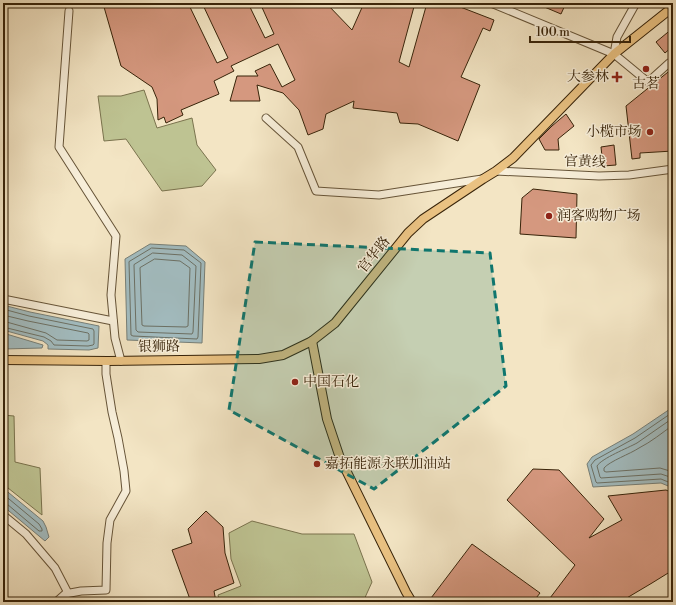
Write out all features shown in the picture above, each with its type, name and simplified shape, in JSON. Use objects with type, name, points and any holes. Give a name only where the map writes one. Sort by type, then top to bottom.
[{"type":"main road","name":"官华路","points":[[312,341],[335,323],[408,233],[423,219],[496,171],[513,158],[614,54],[673,7]]},
{"type":"main road","name":"银狮路","points":[[3,360],[121,361],[258,359],[283,354],[312,341]]},
{"type":"main road","points":[[312,341],[327,419],[340,458],[412,602]]},
{"type":"street","points":[[491,3],[614,54],[648,82],[669,63]]},
{"type":"street","points":[[614,54],[618,38],[636,3]]},
{"type":"street","points":[[69,10],[59,147],[116,236],[111,295],[114,338],[121,361]]},
{"type":"street","points":[[266,118],[298,147],[316,191],[379,195],[483,179]]},
{"type":"street","name":"官黄线","points":[[496,171],[599,176],[628,175],[673,169]]},
{"type":"street","points":[[3,300],[113,320]]},
{"type":"street","points":[[56,602],[68,593],[106,590],[107,543],[110,520],[126,491],[124,471],[106,374],[106,361]]},
{"type":"street","points":[[3,515],[26,534],[56,568],[68,593]]},
{"type":"highlighted area","points":[[255,242],[490,253],[506,386],[374,489],[229,410]]},
{"type":"green space","points":[[144,90],[157,128],[192,118],[197,145],[216,170],[202,186],[162,191],[126,139],[104,141],[98,96],[121,96]]},
{"type":"green space","points":[[3,415],[14,416],[15,462],[40,468],[42,515],[3,484]]},
{"type":"green space","points":[[252,521],[302,534],[354,534],[372,582],[363,602],[220,602],[218,595],[241,586],[231,559],[229,533]]},
{"type":"water","points":[[150,244],[186,246],[205,262],[202,343],[127,340],[125,259]]},
{"type":"water","points":[[3,305],[99,326],[98,348],[89,350],[48,349],[48,345],[43,341],[3,330]]},
{"type":"water","points":[[3,333],[43,345],[42,348],[3,349]]},
{"type":"water","points":[[673,407],[673,488],[661,483],[593,487],[587,464],[592,457],[633,434]]},
{"type":"water","points":[[3,488],[43,521],[49,537],[45,541],[3,506]]},
{"type":"building","points":[[109,3],[188,3],[217,63],[228,58],[202,3],[248,3],[265,38],[274,34],[260,3],[326,3],[352,30],[364,3],[415,3],[399,62],[409,67],[427,3],[450,3],[494,20],[490,31],[483,28],[461,77],[480,85],[458,141],[418,124],[400,123],[397,113],[353,108],[354,101],[326,114],[323,129],[308,135],[299,110],[283,93],[257,85],[260,101],[230,101],[237,76],[258,76],[255,71],[270,64],[282,87],[295,80],[278,44],[231,66],[234,71],[214,81],[219,94],[181,110],[183,115],[166,123],[164,117],[158,120],[157,99],[152,87],[121,66],[104,7]]},
{"type":"building","points":[[535,3],[566,3],[561,14]]},
{"type":"building","points":[[673,28],[673,46],[665,53],[656,42]]},
{"type":"building","name":"小榄市场","points":[[673,68],[673,151],[640,153],[640,158],[632,159],[626,106]]},
{"type":"building","points":[[566,114],[574,126],[558,139],[559,150],[545,150],[539,139]]},
{"type":"building","points":[[614,145],[616,165],[603,166],[601,147]]},
{"type":"building","name":"润客购物广场","points":[[533,189],[577,194],[576,238],[520,234],[522,198]]},
{"type":"building","points":[[533,469],[559,470],[604,519],[589,538],[622,520],[608,496],[666,490],[673,493],[673,570],[620,602],[547,602],[575,565],[507,500]]},
{"type":"building","points":[[206,511],[223,527],[225,553],[234,583],[214,591],[216,602],[191,602],[172,550],[192,543],[188,529]]},
{"type":"building","points":[[472,544],[540,593],[533,602],[428,602]]},
{"type":"place","name":"古茗","points":[[646,69]]},
{"type":"place","name":"大参林","points":[[617,77]]},
{"type":"place","name":"小榄市场","points":[[650,132]]},
{"type":"place","name":"润客购物广场","points":[[549,216]]},
{"type":"place","name":"中国石化","points":[[295,382]]},
{"type":"place","name":"嘉拓能源永联加油站","points":[[317,464]]}]
